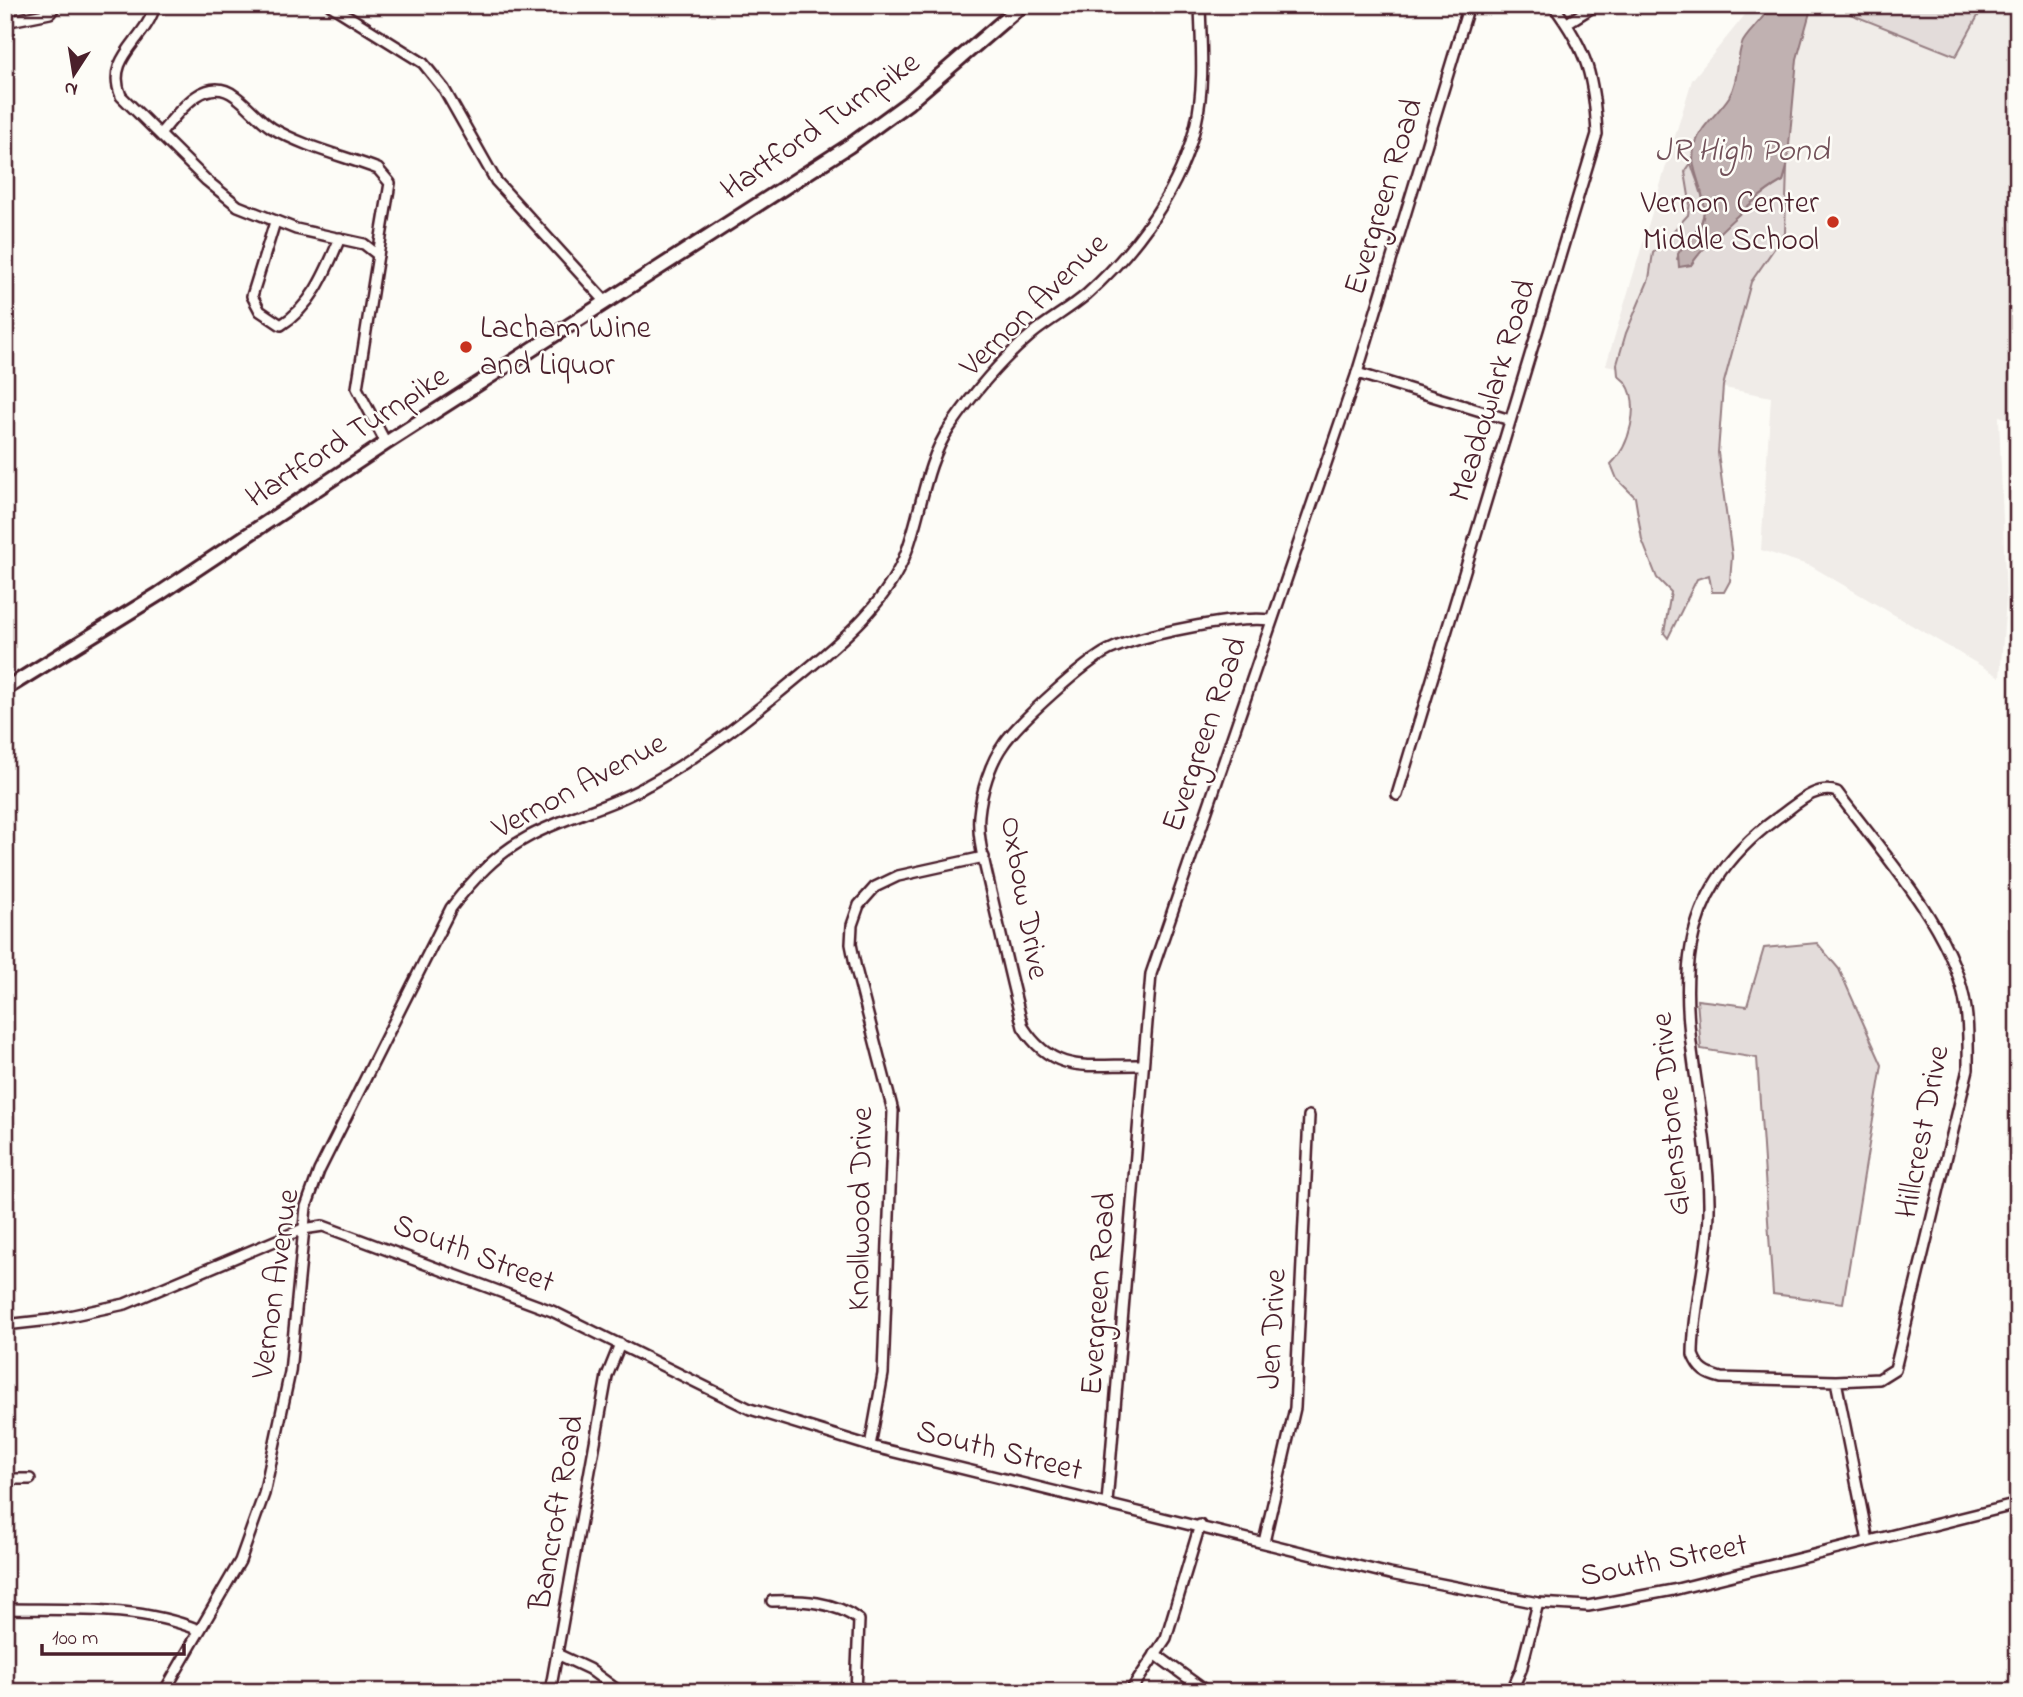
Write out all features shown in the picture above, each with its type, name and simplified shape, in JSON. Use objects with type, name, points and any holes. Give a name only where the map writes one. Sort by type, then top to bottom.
[{"type":"main road","name":"Hartford Turnpike","points":[[5,689],[159,594],[386,443],[849,146],[908,103],[1022,5]]},
{"type":"street","points":[[5,22],[50,13],[56,5]]},
{"type":"street","points":[[155,5],[144,28],[123,56],[117,69],[116,83],[121,96],[206,180],[239,206],[275,222],[364,244],[378,255]]},
{"type":"street","points":[[330,5],[423,63],[444,89],[496,181],[606,302]]},
{"type":"street","name":"Vernon Avenue","points":[[164,1692],[240,1561],[264,1494],[290,1373],[306,1207],[319,1171],[451,908],[474,878],[500,855],[529,836],[647,786],[707,746],[804,673],[864,618],[890,585],[906,553],[933,460],[950,428],[1006,359],[1113,270],[1137,240],[1172,184],[1183,163],[1196,123],[1201,83],[1199,5]]},
{"type":"street","name":"Evergreen Road","points":[[1107,1503],[1142,1065],[1154,964],[1357,373],[1469,5]]},
{"type":"street","name":"Meadowlark Road","points":[[1397,796],[1597,134],[1593,80],[1567,23],[1553,5]]},
{"type":"street","points":[[1567,23],[1596,5]]},
{"type":"street","points":[[161,133],[188,100],[203,92],[220,91],[233,94],[271,128],[378,169],[390,183],[357,388],[386,443]]},
{"type":"street","points":[[275,222],[252,296],[260,310],[281,325],[295,317],[314,293],[340,238]]},
{"type":"street","points":[[1357,373],[1510,420]]},
{"type":"street","name":"Oxbow Drive","points":[[1142,1065],[1056,1061],[1037,1049],[1023,1027],[984,856],[979,815],[994,761],[1003,744],[1066,682],[1108,650],[1134,640],[1221,623],[1255,618],[1270,620]]},
{"type":"street","name":"Glenstone Drive","points":[[1836,1381],[1721,1378],[1707,1375],[1698,1368],[1693,1355],[1709,1201],[1686,971],[1698,924],[1717,877],[1728,861],[1746,841],[1812,793],[1828,789],[1837,792]]},
{"type":"street","name":"Hillcrest Drive","points":[[1836,1381],[1879,1379],[1895,1369],[1968,1069],[1969,1036],[1959,980],[1928,915],[1837,792]]},
{"type":"street","name":"Knollwood Drive","points":[[870,1446],[883,1374],[893,1111],[856,970],[851,944],[852,925],[859,905],[875,887],[898,876],[984,856]]},
{"type":"street","name":"Jen Drive","points":[[1264,1542],[1294,1408],[1309,1115]]},
{"type":"street","name":"South Street","points":[[5,1325],[50,1320],[125,1304],[303,1229],[323,1226],[552,1311],[750,1409],[870,1446],[1200,1525],[1390,1574],[1538,1603],[1588,1606],[1621,1601],[2018,1504]]},
{"type":"street","name":"Bancroft Road","points":[[550,1692],[607,1376],[621,1344]]},
{"type":"street","points":[[1836,1381],[1868,1541]]},
{"type":"street","points":[[5,1479],[30,1479]]},
{"type":"street","points":[[1130,1692],[1166,1638],[1200,1525]]},
{"type":"street","points":[[772,1601],[803,1600],[846,1610],[859,1620],[856,1692]]},
{"type":"street","points":[[1511,1692],[1521,1670],[1538,1603]]},
{"type":"street","points":[[5,1609],[70,1607],[106,1610],[183,1624],[199,1630]]},
{"type":"street","points":[[557,1654],[589,1669],[620,1692]]},
{"type":"street","points":[[1155,1654],[1207,1692]]},
{"type":"shaded area","name":"Vernon Center Middle School","points":[[1753,5],[2018,5],[2018,421],[1999,416],[2006,601],[2000,677],[1811,566],[1761,550],[1771,397],[1606,365],[1692,80]]},
{"type":"shaded area","points":[[1852,5],[1984,5],[1956,56],[1850,14]]},
{"type":"shaded area","points":[[1691,163],[1702,197],[1704,214],[1677,259],[1691,265],[1734,219],[1783,181],[1787,167],[1785,233],[1751,282],[1723,386],[1718,453],[1732,556],[1730,581],[1724,592],[1712,592],[1709,575],[1697,579],[1668,638],[1664,633],[1671,592],[1657,578],[1642,540],[1635,497],[1617,479],[1611,464],[1628,437],[1633,414],[1630,392],[1618,375],[1617,364],[1626,333],[1649,279],[1653,253],[1688,215],[1690,202],[1685,172]]},
{"type":"shaded area","points":[[1817,943],[1839,969],[1882,1065],[1843,1303],[1773,1294],[1757,1058],[1701,1049],[1697,1000],[1747,1006],[1764,948]]},
{"type":"water","name":"JR High Pond","points":[[1770,5],[1812,5],[1797,59],[1787,167],[1783,181],[1734,219],[1691,265],[1679,267],[1678,254],[1699,228],[1704,213],[1694,165],[1695,145],[1705,126],[1729,97],[1742,44]]},
{"type":"place","name":"Vernon Center Middle School","points":[[1833,222]]},
{"type":"place","name":"Lacham Wine and Liquor","points":[[466,347]]}]
